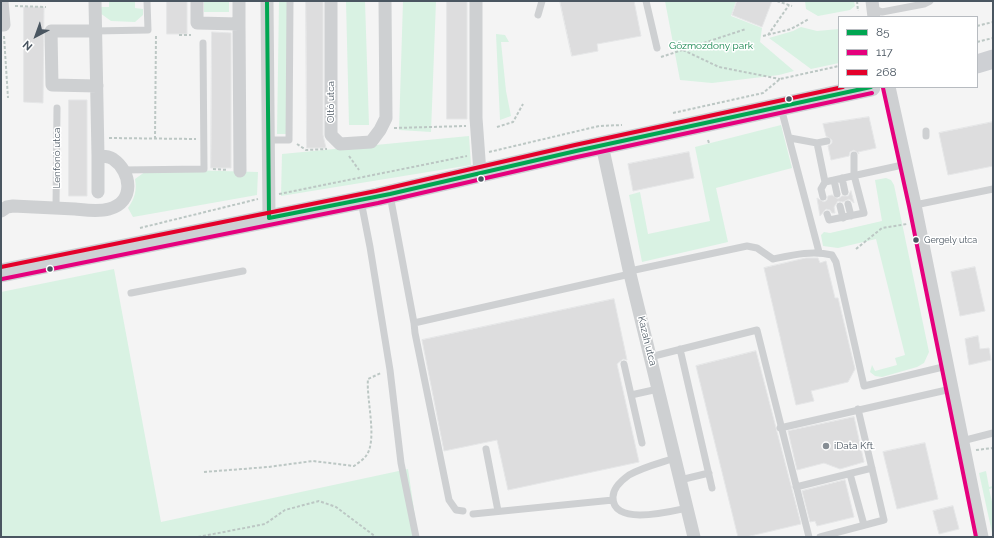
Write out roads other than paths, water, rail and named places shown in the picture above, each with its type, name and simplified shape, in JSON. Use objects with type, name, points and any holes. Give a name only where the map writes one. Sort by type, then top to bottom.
[{"type":"street","points":[[95,1],[98,192]]},
{"type":"street","points":[[197,1],[197,23],[239,24]]},
{"type":"street","points":[[239,1],[240,171]]},
{"type":"street","points":[[267,1],[269,218]]},
{"type":"street","name":"Oltó utca","points":[[331,1],[331,135],[340,144],[370,142],[381,128],[386,118],[385,1]]},
{"type":"street","points":[[476,1],[477,126],[480,173]]},
{"type":"street","points":[[2,4],[2,25]]},
{"type":"street","points":[[95,31],[51,31],[52,85],[97,86]]},
{"type":"street","points":[[978,64],[993,59]]},
{"type":"street","points":[[1,273],[390,194],[602,145],[781,108],[867,88]]},
{"type":"street","points":[[889,88],[907,164],[951,389],[982,537]]},
{"type":"street","name":"Kazah utca","points":[[602,145],[630,272],[694,537]]},
{"type":"street","points":[[1,211],[7,207],[13,206],[100,210],[118,205],[128,192],[129,183],[123,170],[111,158],[98,156]]},
{"type":"lane","points":[[95,31],[148,30],[147,1]]},
{"type":"lane","points":[[268,140],[289,140],[290,1]]},
{"type":"lane","points":[[538,15],[542,1]]},
{"type":"lane","points":[[646,1],[656,48]]},
{"type":"lane","points":[[873,9],[882,12],[924,4],[930,1]]},
{"type":"lane","points":[[123,170],[204,169],[203,43]]},
{"type":"lane","name":"Lenfonó utca","points":[[56,208],[57,108]]},
{"type":"lane","points":[[781,108],[819,252]]},
{"type":"lane","points":[[790,138],[817,143],[827,141]]},
{"type":"lane","points":[[817,143],[825,182],[821,189],[823,197]]},
{"type":"lane","points":[[827,214],[829,220],[864,213],[854,175],[854,155]]},
{"type":"lane","points":[[825,182],[907,164]]},
{"type":"lane","points":[[842,178],[846,192]]},
{"type":"lane","points":[[834,180],[837,194]]},
{"type":"lane","points":[[915,205],[993,188]]},
{"type":"lane","points":[[390,194],[415,333],[449,500],[456,510],[463,511]]},
{"type":"lane","points":[[361,200],[390,370],[401,463],[416,537]]},
{"type":"lane","points":[[848,204],[851,216]]},
{"type":"lane","points":[[840,206],[843,218]]},
{"type":"lane","points":[[414,323],[747,246],[757,248],[773,259],[796,254],[802,255],[819,252],[832,255],[836,262],[864,386],[947,366]]},
{"type":"lane","points":[[131,293],[243,271]]},
{"type":"lane","points":[[650,357],[757,330],[780,428],[809,537]]},
{"type":"lane","points":[[680,349],[712,488]]},
{"type":"lane","points":[[624,364],[642,443]]},
{"type":"lane","points":[[632,395],[658,389]]},
{"type":"lane","points":[[780,428],[951,389]]},
{"type":"lane","points":[[820,537],[884,520],[858,409]]},
{"type":"lane","points":[[962,441],[993,433]]},
{"type":"lane","points":[[486,449],[498,511]]},
{"type":"lane","points":[[675,458],[649,466],[628,476],[614,491],[613,500],[616,506],[624,512],[640,516],[659,514],[687,508]]},
{"type":"lane","points":[[796,487],[872,468]]},
{"type":"lane","points":[[680,480],[709,474]]},
{"type":"lane","points":[[850,474],[864,525]]},
{"type":"lane","points":[[473,514],[613,500]]},
{"type":"place","name":"Gergely utca","points":[[916,240]]},
{"type":"place","name":"iData Kft.","points":[[826,446]]},
{"type":"park label","name":"Gőzmozdony park","points":[[711,46]]}]
